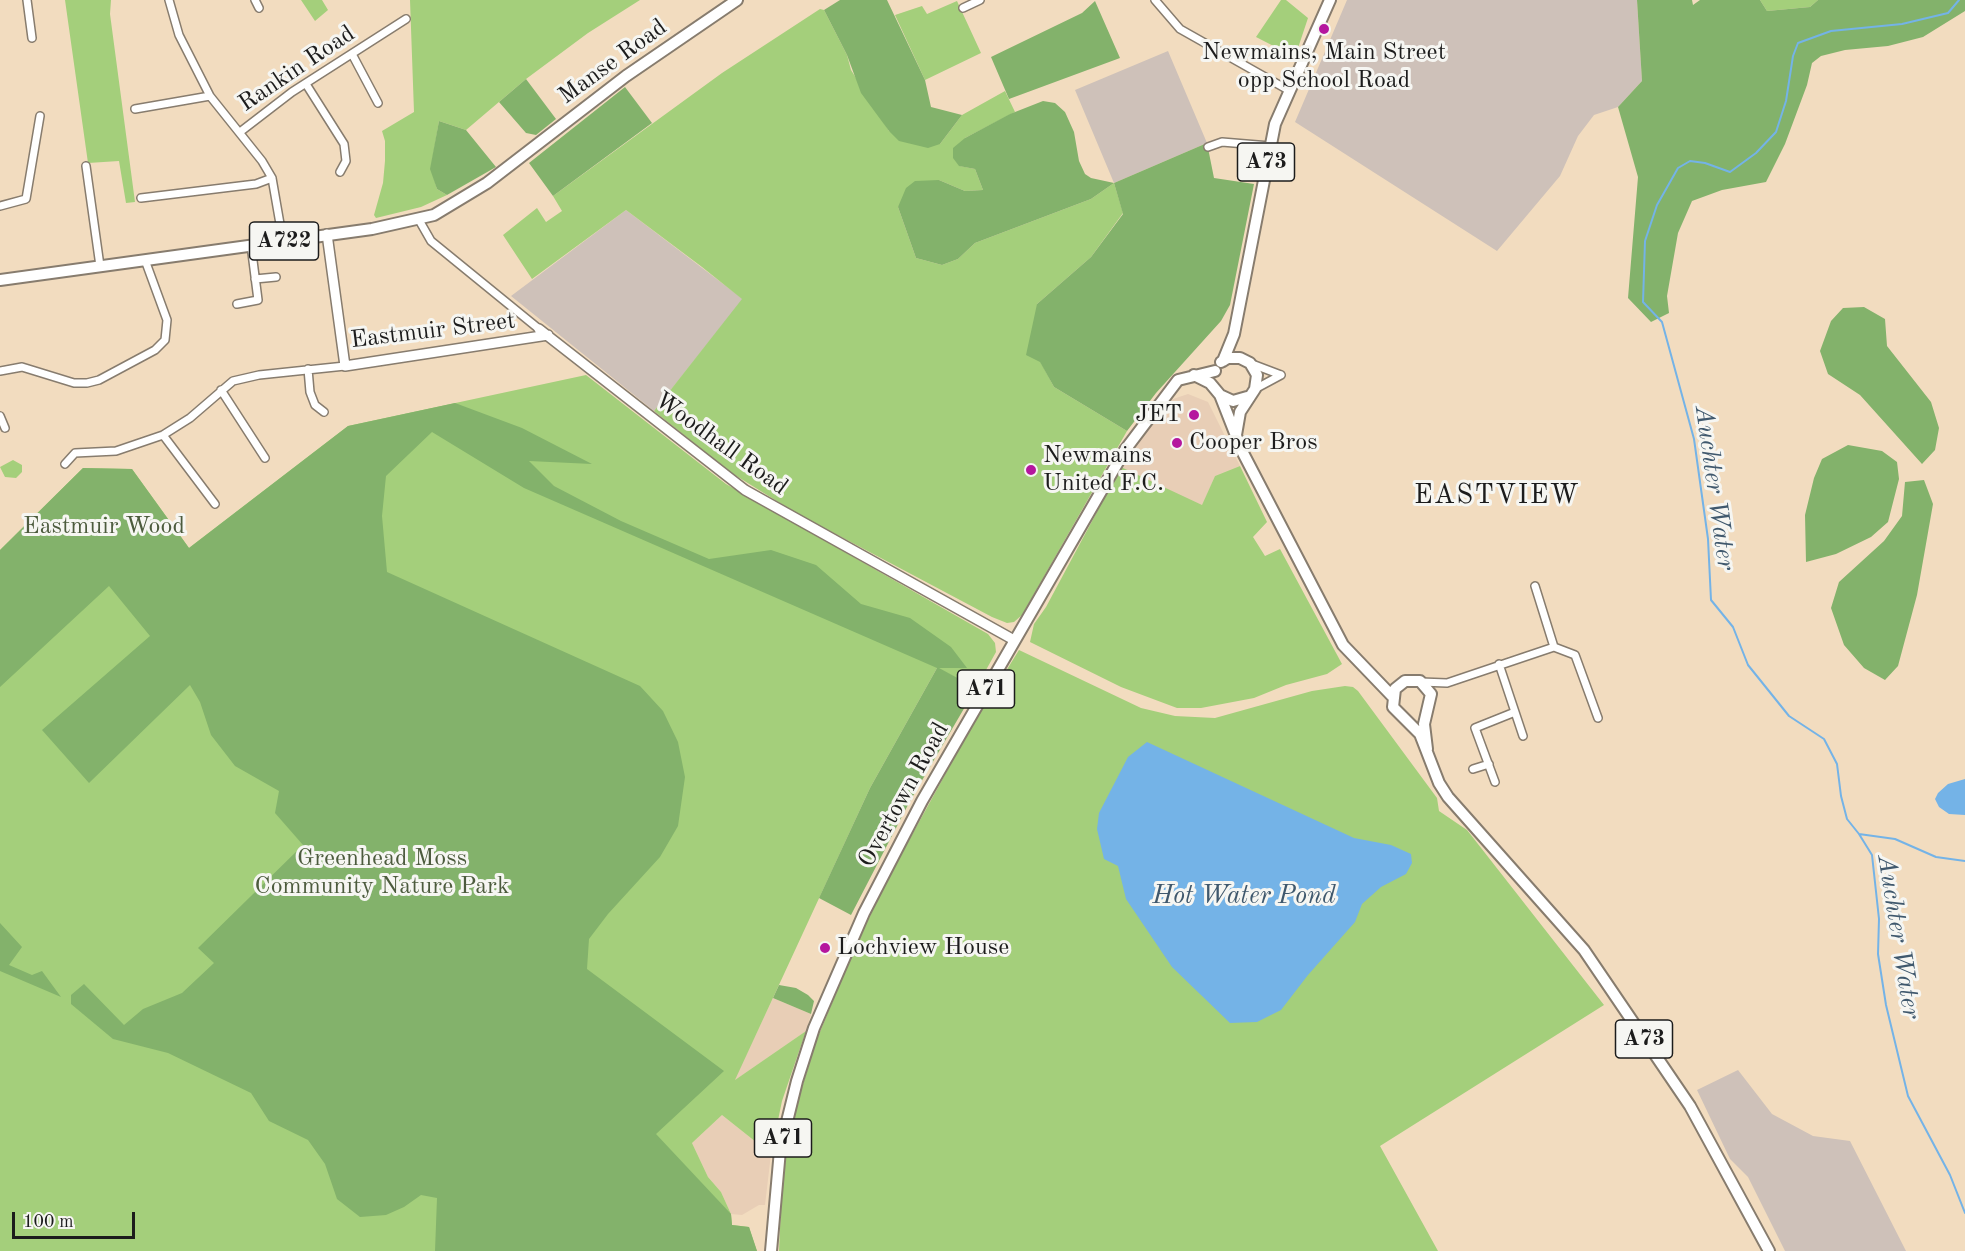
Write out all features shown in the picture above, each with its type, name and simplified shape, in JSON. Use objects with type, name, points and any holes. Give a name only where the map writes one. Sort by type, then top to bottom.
[{"type":"main road","name":"Manse Road","points":[[419,220],[461,201],[626,76],[737,0]]},
{"type":"main road","name":"A73","points":[[1215,371],[1223,361],[1234,333],[1275,124],[1330,0]]},
{"type":"main road","name":"A722","points":[[0,280],[419,220]]},
{"type":"main road","points":[[1234,333],[1236,343],[1257,375],[1238,418],[1236,438]]},
{"type":"main road","points":[[1223,361],[1234,357],[1248,362]]},
{"type":"main road","points":[[1215,371],[1218,393],[1236,438],[1338,636],[1353,657],[1392,696],[1394,706],[1414,726],[1427,749]]},
{"type":"main road","name":"Overtown Road","points":[[771,1251],[780,1150],[797,1081],[814,1028],[864,912],[922,801],[1125,450],[1178,380],[1215,371]]},
{"type":"main road","points":[[1194,375],[1210,383],[1218,393],[1233,401],[1251,393]]},
{"type":"main road","points":[[1366,669],[1380,678],[1400,683],[1410,680],[1420,681],[1428,689],[1431,700],[1425,713],[1427,749]]},
{"type":"main road","points":[[1392,696],[1400,683]]},
{"type":"main road","points":[[1405,717],[1419,717],[1425,713]]},
{"type":"main road","name":"A73","points":[[1427,749],[1439,783],[1466,818],[1584,950],[1690,1106],[1769,1251]]},
{"type":"street","points":[[27,0],[32,38]]},
{"type":"street","points":[[170,0],[179,35],[210,96],[240,132],[272,178],[283,241]]},
{"type":"street","points":[[255,0],[259,8]]},
{"type":"street","points":[[963,8],[980,0]]},
{"type":"street","points":[[1155,0],[1180,29],[1290,91]]},
{"type":"street","name":"Rankin Road","points":[[240,132],[275,103],[406,19]]},
{"type":"street","points":[[352,54],[378,103]]},
{"type":"street","points":[[306,84],[344,144],[346,161],[340,172]]},
{"type":"street","points":[[135,109],[210,96]]},
{"type":"street","points":[[0,206],[27,199],[40,116]]},
{"type":"street","points":[[1208,147],[1222,142],[1269,146]]},
{"type":"street","points":[[86,166],[100,266]]},
{"type":"street","points":[[141,198],[256,184],[272,178]]},
{"type":"street","name":"Woodhall Road","points":[[419,220],[431,241],[539,329],[745,490],[1014,640]]},
{"type":"street","name":"Eastmuir Street","points":[[327,234],[345,366],[548,335]]},
{"type":"street","points":[[237,304],[258,300],[251,245]]},
{"type":"street","points":[[0,371],[22,367],[74,383],[87,383],[99,380],[155,350],[165,340],[167,320],[145,260]]},
{"type":"street","points":[[255,279],[276,277]]},
{"type":"street","points":[[1248,362],[1281,375],[1251,393]]},
{"type":"street","points":[[64,464],[75,453],[116,451],[163,435],[190,418],[221,390],[243,378],[345,366]]},
{"type":"street","points":[[308,369],[310,392],[315,405],[324,412]]},
{"type":"street","points":[[221,390],[265,458]]},
{"type":"street","points":[[0,416],[5,428]]},
{"type":"street","points":[[163,435],[215,504]]},
{"type":"street","points":[[1535,586],[1554,647]]},
{"type":"street","points":[[1420,681],[1447,683],[1554,647],[1575,655],[1598,718]]},
{"type":"street","points":[[1499,664],[1523,736]]},
{"type":"street","points":[[1431,700],[1447,683]]},
{"type":"street","points":[[1495,782],[1475,728],[1515,712]]},
{"type":"street","points":[[1473,769],[1489,764]]},
{"type":"shaded area","points":[[1347,0],[1637,0],[1642,81],[1618,107],[1594,115],[1578,136],[1560,176],[1497,251],[1295,122]]},
{"type":"shaded area","points":[[1168,51],[1207,143],[1114,183],[1075,90]]},
{"type":"shaded area","points":[[626,210],[743,299],[654,411],[511,296]]},
{"type":"shaded area","points":[[1188,394],[1208,402],[1240,466],[1215,476],[1202,506],[1121,467],[1164,408],[1173,399]]},
{"type":"shaded area","points":[[773,998],[811,1014],[806,1031],[734,1081]]},
{"type":"shaded area","points":[[1738,1070],[1772,1114],[1813,1136],[1850,1141],[1906,1251],[1785,1251],[1748,1177],[1730,1159],[1697,1090]]},
{"type":"shaded area","points":[[722,1115],[771,1154],[765,1205],[759,1205],[742,1215],[731,1214],[721,1192],[708,1177],[692,1143]]},
{"type":"green space","points":[[65,0],[111,0],[110,14],[135,202],[126,203],[119,161],[88,163]]},
{"type":"green space","points":[[301,0],[322,0],[328,10],[315,21]]},
{"type":"green space","points":[[410,0],[640,0],[588,33],[526,79],[466,130],[439,121],[431,168],[437,189],[447,195],[421,207],[376,218],[374,215],[383,183],[385,161],[385,141],[382,131],[414,112]]},
{"type":"green space","points":[[840,0],[887,0],[925,80],[931,107],[962,115],[940,144],[928,148],[899,141],[861,93],[847,55],[824,10]]},
{"type":"green space","points":[[1281,0],[1286,0],[1308,18],[1295,57],[1256,37]]},
{"type":"green space","points":[[1637,0],[1692,0],[1693,5],[1700,0],[1760,0],[1767,11],[1810,7],[1818,0],[1965,0],[1965,11],[1923,37],[1888,46],[1845,50],[1821,56],[1812,63],[1807,85],[1785,144],[1766,182],[1722,190],[1692,201],[1678,233],[1667,296],[1669,313],[1651,322],[1628,298],[1638,177],[1618,107],[1642,81]]},
{"type":"green space","points":[[1760,0],[1818,0],[1810,7],[1767,11]]},
{"type":"green space","points":[[957,1],[981,53],[925,80],[895,15],[922,6],[927,14]]},
{"type":"green space","points":[[1095,1],[1120,58],[1009,99],[991,57],[1082,13]]},
{"type":"green space","points":[[820,9],[824,10],[847,55],[851,70],[889,131],[940,144],[962,115],[1005,91],[1015,112],[965,138],[960,166],[975,169],[983,190],[965,191],[939,180],[898,207],[916,258],[942,265],[958,259],[975,243],[1091,199],[1114,183],[1123,213],[1091,257],[1037,304],[1040,361],[1054,387],[1127,431],[1022,615],[1014,622],[1007,623],[992,617],[796,513],[730,472],[654,411],[742,299],[702,267],[626,210],[532,279],[503,235],[537,208],[546,222],[562,211],[553,196],[722,73]]},
{"type":"green space","points":[[526,79],[556,119],[536,135],[526,133],[499,102]]},
{"type":"green space","points":[[625,87],[652,123],[553,196],[529,163]]},
{"type":"green space","points":[[1043,101],[1055,103],[1065,112],[1074,132],[1079,161],[1085,174],[1091,178],[1114,183],[1091,199],[975,243],[958,259],[942,265],[916,258],[898,207],[906,188],[915,181],[939,180],[965,191],[983,190],[975,169],[959,166],[953,158],[953,148],[965,138],[1010,114]]},
{"type":"green space","points":[[439,121],[466,130],[496,167],[447,195],[437,189],[430,169]]},
{"type":"green space","points":[[1207,143],[1214,178],[1254,184],[1230,305],[1221,321],[1156,393],[1127,431],[1054,387],[1040,362],[1026,355],[1037,304],[1091,257],[1123,214],[1114,183]]},
{"type":"green space","points":[[1864,307],[1885,319],[1887,346],[1931,402],[1939,428],[1935,450],[1922,464],[1860,395],[1828,374],[1820,351],[1831,321],[1843,308]]},
{"type":"green space","name":"Greenhead Moss Community Nature Park","points":[[586,375],[726,484],[988,634],[995,643],[996,652],[976,688],[937,668],[870,788],[735,1080],[806,1031],[782,1101],[771,1154],[722,1115],[692,1143],[708,1177],[721,1192],[731,1214],[732,1225],[749,1227],[757,1251],[0,1251],[0,550],[83,468],[132,469],[189,548],[348,426]]},
{"type":"green space","name":"Eastmuir Wood","points":[[455,403],[522,428],[592,464],[529,461],[554,486],[621,521],[709,559],[771,550],[816,565],[861,604],[910,618],[951,647],[967,668],[939,668],[976,688],[910,801],[851,915],[819,898],[870,788],[937,668],[524,488],[432,432],[386,476],[382,516],[387,572],[640,686],[663,711],[678,742],[685,777],[678,826],[660,857],[608,914],[589,939],[587,969],[724,1071],[656,1134],[731,1214],[732,1225],[749,1227],[757,1251],[435,1251],[437,1198],[421,1195],[404,1207],[386,1215],[360,1217],[337,1199],[325,1164],[308,1140],[269,1121],[251,1093],[168,1053],[113,1039],[71,1004],[71,995],[84,984],[124,1025],[143,1009],[182,993],[214,963],[198,948],[303,845],[275,813],[279,791],[235,766],[211,735],[200,702],[190,685],[89,783],[42,730],[150,636],[109,586],[0,687],[0,550],[83,468],[132,469],[189,548],[348,426]]},
{"type":"green space","points":[[1848,445],[1882,451],[1897,462],[1899,479],[1888,522],[1871,537],[1836,554],[1806,562],[1805,515],[1814,478],[1822,459]]},
{"type":"green space","points":[[13,460],[22,465],[22,472],[16,478],[5,477],[0,467]]},
{"type":"green space","points":[[1240,466],[1267,522],[1253,537],[1265,556],[1280,549],[1342,664],[1327,674],[1286,685],[1254,698],[1201,708],[1177,708],[1121,687],[1030,642],[1034,624],[1046,607],[1121,467],[1202,505],[1215,476]]},
{"type":"green space","points":[[1924,480],[1933,504],[1917,595],[1898,666],[1885,680],[1864,668],[1844,645],[1831,608],[1839,582],[1884,541],[1902,516],[1905,482]]},
{"type":"green space","points":[[1019,650],[1141,708],[1175,716],[1215,718],[1312,691],[1353,687],[1437,798],[1439,811],[1467,830],[1604,1005],[1380,1146],[1438,1251],[779,1251],[782,1183],[789,1138],[817,1039],[860,936],[891,873],[969,731]]},
{"type":"green space","points":[[0,923],[22,947],[9,965],[32,975],[42,971],[61,997],[0,971]]},
{"type":"green space","points":[[779,985],[796,988],[808,995],[814,1001],[811,1014],[773,998]]},
{"type":"water","name":"Hot Water Pond","points":[[1147,742],[1354,838],[1391,845],[1411,854],[1412,863],[1406,874],[1381,887],[1362,904],[1355,922],[1308,975],[1281,1010],[1257,1022],[1230,1023],[1172,967],[1126,899],[1118,866],[1104,859],[1097,829],[1099,813],[1128,757]]},
{"type":"water","points":[[1965,779],[1965,815],[1949,814],[1939,807],[1935,799],[1948,784]]},
{"type":"waterway","name":"Auchter Water","points":[[1959,0],[1948,13],[1902,24],[1831,31],[1798,43],[1793,56],[1786,101],[1776,132],[1756,153],[1730,172],[1705,163],[1690,161],[1678,168],[1657,205],[1645,241],[1643,302],[1662,322],[1694,439],[1708,539],[1711,600],[1733,627],[1748,665],[1789,716],[1824,739],[1837,764],[1847,819],[1859,834],[1895,839],[1936,857],[1965,861]]},
{"type":"waterway","name":"Auchter Water","points":[[1859,834],[1872,855],[1879,919],[1878,954],[1886,1005],[1908,1096],[1950,1175],[1965,1213]]},
{"type":"place","name":"Newmains, Main Street opp School Road","points":[[1324,29]]},
{"type":"place","name":"JET","points":[[1194,415]]},
{"type":"place","name":"Cooper Bros","points":[[1177,443]]},
{"type":"place","name":"Newmains United F.C.","points":[[1031,470]]},
{"type":"place","name":"Lochview House","points":[[825,948]]},
{"type":"district","name":"EASTVIEW","points":[[1497,496]]}]
